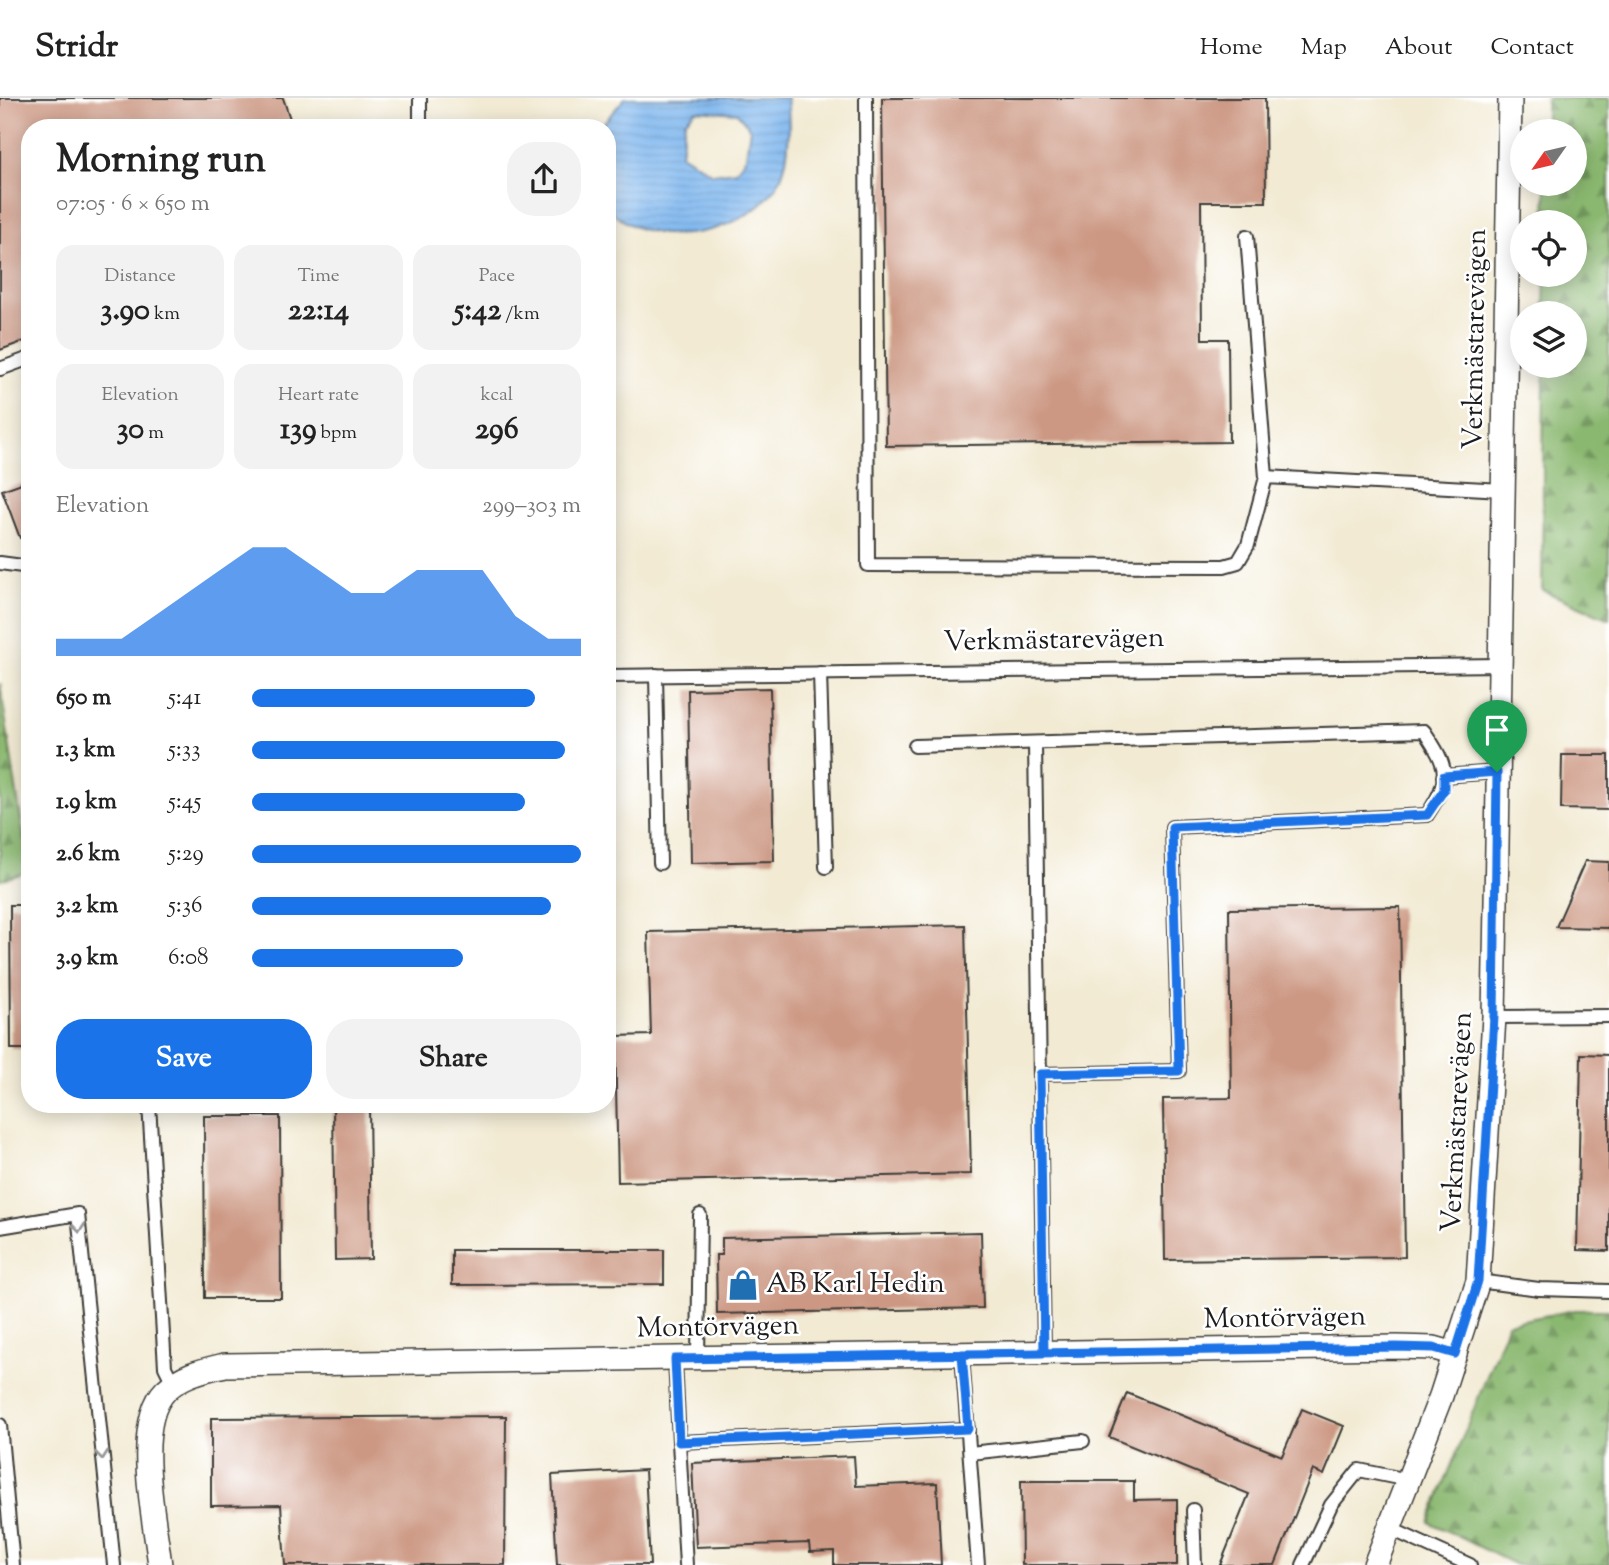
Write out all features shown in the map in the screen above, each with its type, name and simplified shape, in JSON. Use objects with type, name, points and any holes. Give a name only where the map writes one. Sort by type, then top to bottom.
[{"type":"street","name":"Verkmästarevägen","points":[[1375,1565],[1455,1354],[1478,1281],[1494,1017],[1510,98]]},
{"type":"street","name":"Montörvägen","points":[[160,1565],[147,1455],[151,1416],[165,1391],[191,1374],[225,1365],[1396,1347],[1434,1348],[1455,1354]]},
{"type":"lane","points":[[420,98],[420,119]]},
{"type":"lane","points":[[866,98],[868,565],[1224,566],[1238,562],[1248,545],[1266,477],[1247,236]]},
{"type":"lane","points":[[0,369],[21,361]]},
{"type":"lane","points":[[1266,477],[1503,490]]},
{"type":"lane","points":[[0,563],[21,565]]},
{"type":"lane","name":"Verkmästarevägen","points":[[616,676],[1501,665]]},
{"type":"lane","points":[[820,673],[826,867]]},
{"type":"lane","points":[[656,675],[660,863]]},
{"type":"lane","points":[[915,746],[1424,731],[1443,760],[1444,790],[1427,815],[1172,827],[1179,1071],[1040,1074]]},
{"type":"lane","points":[[1035,744],[1044,1353]]},
{"type":"lane","points":[[1444,776],[1497,772]]},
{"type":"lane","points":[[1494,1017],[1609,1016]]},
{"type":"lane","points":[[150,1113],[165,1367],[174,1385]]},
{"type":"lane","points":[[0,1227],[78,1214],[114,1565]]},
{"type":"lane","points":[[698,1359],[700,1215]]},
{"type":"lane","points":[[1478,1281],[1539,1289],[1609,1291]]},
{"type":"lane","points":[[962,1354],[978,1565]]},
{"type":"lane","points":[[675,1359],[685,1565]]},
{"type":"lane","points":[[0,1425],[4,1509],[13,1565]]},
{"type":"lane","points":[[679,1442],[968,1429]]},
{"type":"lane","points":[[970,1453],[1083,1441]]},
{"type":"lane","points":[[1303,1565],[1331,1505],[1359,1470],[1408,1480]]},
{"type":"lane","points":[[1193,1510],[1195,1565]]},
{"type":"lane","points":[[1389,1528],[1471,1565]]},
{"type":"green space","points":[[1546,98],[1609,98],[1609,619],[1542,590],[1544,378],[1587,378],[1587,301],[1544,301],[1545,287],[1587,287],[1587,210],[1545,210],[1546,196],[1587,196],[1587,119],[1546,119]]},
{"type":"green space","points":[[0,683],[21,820],[21,874],[0,880]]},
{"type":"green space","points":[[1575,1310],[1609,1310],[1609,1565],[1516,1565],[1429,1522],[1508,1323]]},
{"type":"water","points":[[625,98],[787,98],[789,117],[784,169],[768,197],[749,213],[726,225],[674,235],[648,231],[625,222],[616,214],[616,119],[607,119]],"holes":[[[696,110],[737,113],[750,128],[746,157],[736,171],[713,174],[681,154],[685,121]]]},
{"type":"building","points":[[0,98],[283,98],[290,119],[21,119],[21,342],[0,350]]},
{"type":"building","points":[[882,98],[1265,98],[1266,202],[1201,202],[1202,339],[1228,339],[1229,442],[886,446]]},
{"type":"building","points":[[21,483],[21,538],[20,538],[2,490]]},
{"type":"building","points":[[770,688],[774,861],[691,863],[688,690]]},
{"type":"building","points":[[1562,755],[1609,755],[1609,810],[1561,809]]},
{"type":"building","points":[[1585,861],[1609,862],[1609,928],[1556,927]]},
{"type":"building","points":[[10,905],[21,905],[21,1049],[11,1049]]},
{"type":"building","points":[[1400,907],[1405,1257],[1165,1260],[1163,1099],[1231,1098],[1229,909]]},
{"type":"building","points":[[965,925],[971,1174],[618,1182],[616,1036],[651,1035],[648,932]]},
{"type":"building","points":[[1581,1054],[1609,1055],[1609,1251],[1577,1250]]},
{"type":"building","points":[[333,1113],[369,1113],[371,1259],[335,1260]]},
{"type":"building","points":[[204,1116],[280,1116],[281,1298],[205,1298]]},
{"type":"building","points":[[981,1232],[983,1308],[717,1314],[716,1255],[722,1255],[722,1238]]},
{"type":"building","points":[[452,1250],[664,1250],[664,1284],[452,1285]]},
{"type":"building","points":[[1127,1393],[1282,1456],[1302,1409],[1344,1426],[1324,1475],[1313,1470],[1275,1565],[1220,1565],[1249,1494],[1109,1437]]},
{"type":"building","points":[[506,1416],[505,1565],[285,1565],[281,1505],[211,1506],[211,1418]]},
{"type":"building","points":[[854,1456],[856,1486],[937,1483],[941,1565],[834,1565],[834,1551],[810,1552],[809,1543],[696,1547],[692,1463]]},
{"type":"building","points":[[645,1470],[650,1565],[557,1565],[552,1475]]},
{"type":"building","points":[[1021,1481],[1134,1481],[1134,1500],[1177,1499],[1177,1565],[1022,1565]]},
{"type":"place","name":"AB Karl Hedin","points":[[743,1285]]},
{"type":"route","points":[[1497,772],[1444,776],[1444,790],[1427,815],[1172,827],[1179,1071],[1040,1074],[1044,1353],[962,1354],[968,1429],[679,1442],[675,1359],[1044,1353],[1396,1347],[1434,1348],[1455,1354],[1478,1281],[1494,1017],[1497,772]]}]
